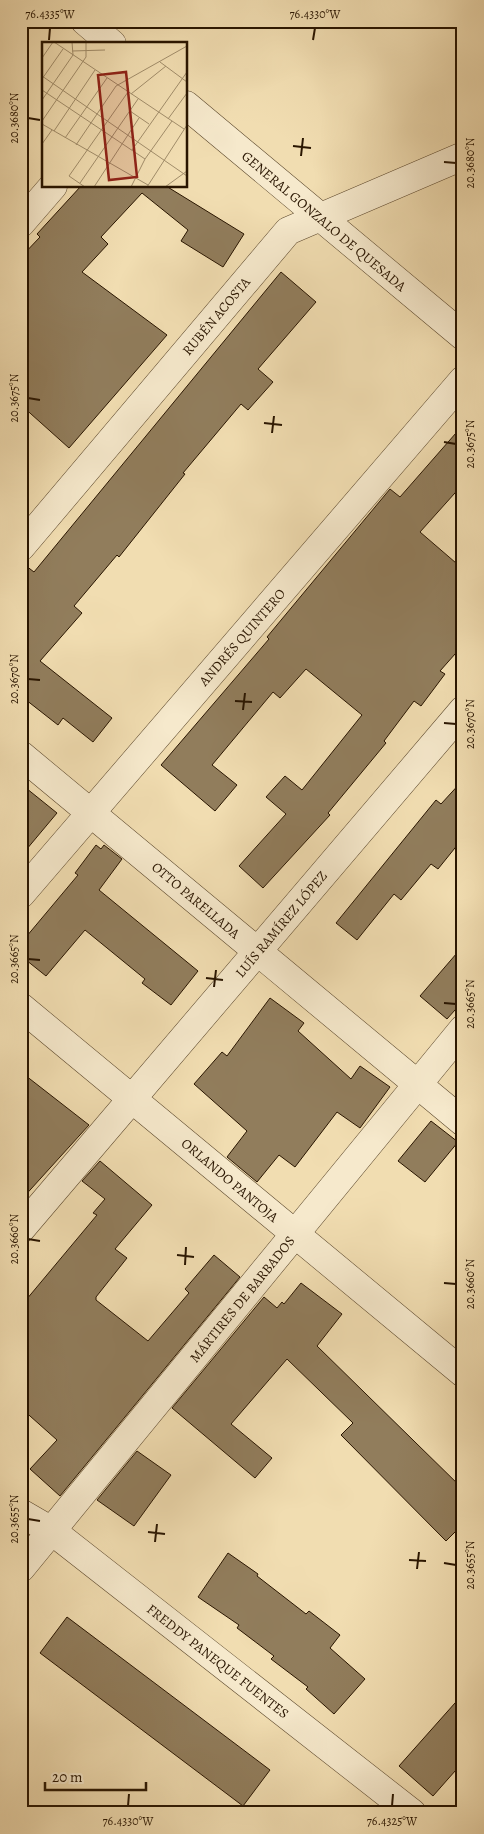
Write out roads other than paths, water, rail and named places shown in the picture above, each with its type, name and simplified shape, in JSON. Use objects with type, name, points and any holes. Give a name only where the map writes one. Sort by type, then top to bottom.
[{"type":"street","points":[[85,21],[110,42]]},
{"type":"street","name":"GENERAL GONZALO DE QUESADA","points":[[188,108],[463,336]]},
{"type":"street","name":"RUBÉN ACOSTA","points":[[21,547],[288,231],[463,156]]},
{"type":"street","points":[[21,223],[51,188]]},
{"type":"street","name":"ANDRÉS QUINTERO","points":[[21,894],[463,380]]},
{"type":"street","name":"LUÍS RAMÍREZ LÓPEZ","points":[[21,1230],[463,710]]},
{"type":"street","name":"OTTO PARELLADA","points":[[21,755],[463,1122]]},
{"type":"street","name":"ORLANDO PANTOJA","points":[[21,1007],[295,1234],[459,1362]]},
{"type":"street","name":"MÁRTIRES DE BARBADOS","points":[[21,1568],[463,1030]]},
{"type":"street","name":"FREDDY PANEQUE FUENTES","points":[[21,1513],[52,1531],[412,1813]]}]
